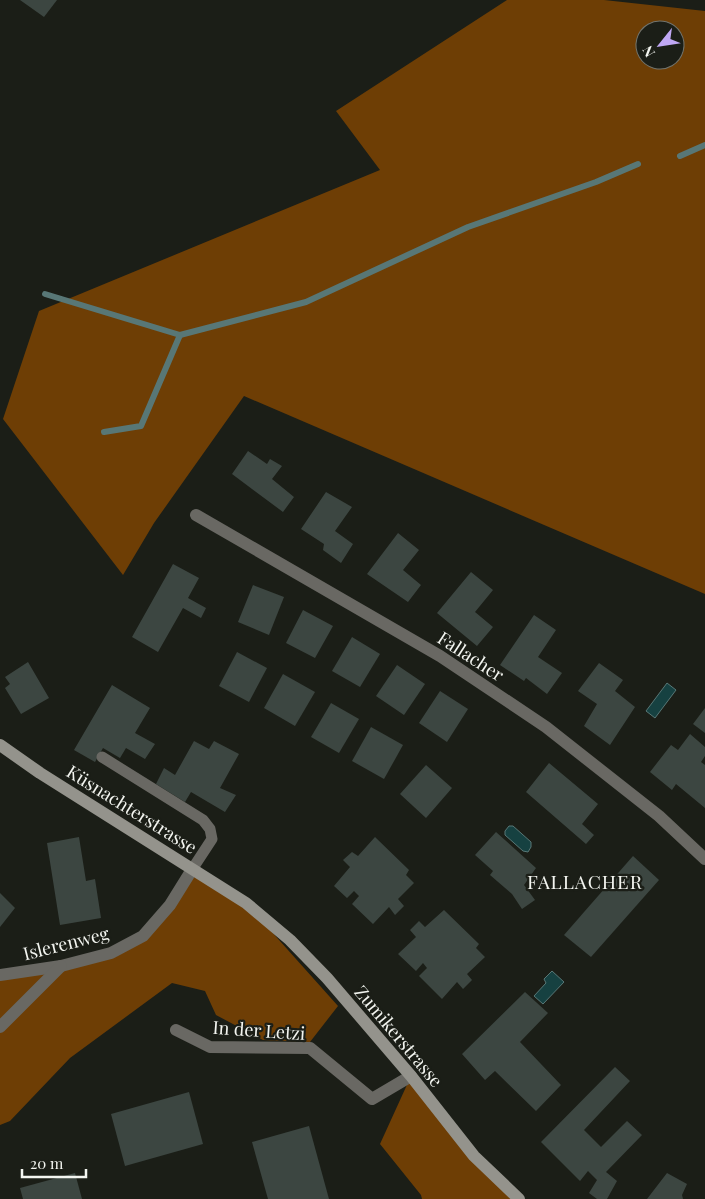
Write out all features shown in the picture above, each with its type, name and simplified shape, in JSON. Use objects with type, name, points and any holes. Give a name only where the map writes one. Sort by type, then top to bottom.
[{"type":"main road","name":"Küsnachterstrasse","points":[[0,745],[40,773],[246,903]]},
{"type":"main road","name":"Zumikerstrasse","points":[[246,903],[290,940],[327,978],[411,1076],[474,1156],[519,1199]]},
{"type":"street","name":"Fallacher","points":[[196,515],[440,656],[546,726],[659,816],[705,859]]},
{"type":"street","name":"Islerenweg","points":[[0,975],[61,966],[112,953],[144,936],[170,904],[193,868]]},
{"type":"street","points":[[0,1027],[61,966]]},
{"type":"street","name":"In der Letzi","points":[[176,1030],[210,1047],[310,1048],[372,1099],[411,1076]]},
{"type":"lane","points":[[102,757],[203,820],[210,829],[212,839],[193,868]]},
{"type":"shaded area","points":[[507,0],[604,0],[705,11],[705,594],[244,396],[154,523],[123,575],[3,419],[39,311],[380,170],[336,111]]},
{"type":"shaded area","points":[[193,868],[246,903],[338,1006],[310,1042],[263,1040],[216,1015],[205,991],[172,983],[70,1058],[10,1121],[0,1125],[0,975],[61,966],[143,936]]},
{"type":"shaded area","points":[[411,1076],[519,1199],[422,1199],[421,1195],[380,1144]]},
{"type":"water","points":[[667,683],[676,690],[655,718],[646,711]]},
{"type":"water","points":[[509,826],[513,826],[531,842],[528,852],[523,851],[505,835],[505,831]]},
{"type":"water","points":[[552,971],[564,982],[543,1004],[534,996],[546,983],[544,979]]},
{"type":"building","points":[[20,0],[57,0],[44,17]]},
{"type":"building","points":[[248,451],[267,464],[270,459],[282,466],[272,479],[294,497],[283,512],[232,474]]},
{"type":"building","points":[[326,492],[352,507],[335,531],[353,544],[341,563],[323,550],[324,544],[301,529]]},
{"type":"building","points":[[398,533],[419,550],[403,570],[421,585],[408,602],[367,574]]},
{"type":"building","points":[[173,564],[199,578],[188,598],[206,608],[201,618],[183,608],[158,652],[132,637]]},
{"type":"building","points":[[471,572],[493,590],[475,612],[493,627],[477,646],[437,613]]},
{"type":"building","points":[[253,585],[284,597],[269,635],[238,622]]},
{"type":"building","points":[[303,610],[333,626],[315,658],[286,643]]},
{"type":"building","points":[[534,615],[556,630],[538,657],[562,673],[547,694],[526,678],[524,681],[500,665]]},
{"type":"building","points":[[352,637],[380,654],[360,687],[332,671]]},
{"type":"building","points":[[237,652],[267,668],[249,702],[219,686]]},
{"type":"building","points":[[28,662],[49,698],[21,714],[5,688],[10,684],[5,677]]},
{"type":"building","points":[[599,663],[623,680],[615,691],[635,707],[610,745],[584,726],[597,704],[578,691]]},
{"type":"building","points":[[397,665],[425,684],[404,715],[376,696]]},
{"type":"building","points":[[283,674],[315,692],[295,726],[264,708]]},
{"type":"building","points":[[112,685],[150,708],[135,733],[155,744],[145,759],[126,748],[120,758],[103,748],[95,762],[74,750]]},
{"type":"building","points":[[440,691],[468,709],[447,742],[419,723]]},
{"type":"building","points":[[331,703],[359,719],[339,753],[311,737]]},
{"type":"building","points":[[705,708],[705,733],[693,724]]},
{"type":"building","points":[[371,727],[403,745],[384,779],[352,761]]},
{"type":"building","points":[[690,734],[705,747],[705,756],[701,762],[705,765],[705,808],[676,784],[672,790],[650,772],[671,745],[678,750]]},
{"type":"building","points":[[194,741],[209,749],[214,741],[239,754],[220,788],[236,795],[225,812],[191,792],[185,802],[156,784],[164,768],[175,775]]},
{"type":"building","points":[[549,763],[598,804],[582,824],[594,835],[586,844],[526,792]]},
{"type":"building","points":[[426,765],[452,788],[426,818],[400,794]]},
{"type":"building","points":[[496,832],[536,868],[524,885],[535,900],[522,909],[512,894],[490,875],[493,871],[475,855]]},
{"type":"building","points":[[79,837],[86,881],[95,879],[101,918],[60,925],[47,843]]},
{"type":"building","points":[[375,837],[409,870],[406,875],[414,883],[398,899],[404,906],[395,915],[389,907],[373,924],[352,904],[359,896],[354,891],[347,898],[334,886],[350,867],[343,860],[352,852],[358,856]]},
{"type":"building","points":[[633,856],[659,880],[591,957],[564,935]]},
{"type":"building","points":[[0,893],[15,908],[0,927]]},
{"type":"building","points":[[444,910],[479,944],[476,948],[485,957],[467,974],[472,980],[463,989],[457,982],[442,999],[419,976],[427,968],[423,963],[416,971],[398,954],[416,937],[410,930],[419,921],[425,927]]},
{"type":"building","points":[[525,992],[548,1013],[520,1042],[561,1085],[536,1111],[495,1071],[485,1080],[462,1054]]},
{"type":"building","points":[[615,1067],[630,1081],[584,1130],[601,1147],[627,1121],[642,1135],[606,1172],[617,1181],[607,1199],[597,1199],[589,1193],[597,1180],[588,1171],[580,1181],[541,1142]]},
{"type":"building","points":[[189,1092],[203,1144],[125,1166],[111,1114]]},
{"type":"building","points":[[309,1126],[329,1199],[268,1199],[252,1142]]},
{"type":"building","points":[[75,1173],[82,1199],[23,1199],[20,1188]]},
{"type":"building","points":[[667,1173],[687,1184],[682,1195],[683,1199],[647,1199]]},
{"type":"waterway","points":[[680,156],[705,145]]},
{"type":"waterway","points":[[45,294],[180,335],[306,302],[468,227],[596,182],[638,164]]},
{"type":"waterway","points":[[104,432],[141,426],[180,335]]},
{"type":"district","name":"FALLACHER","points":[[585,881]]}]
